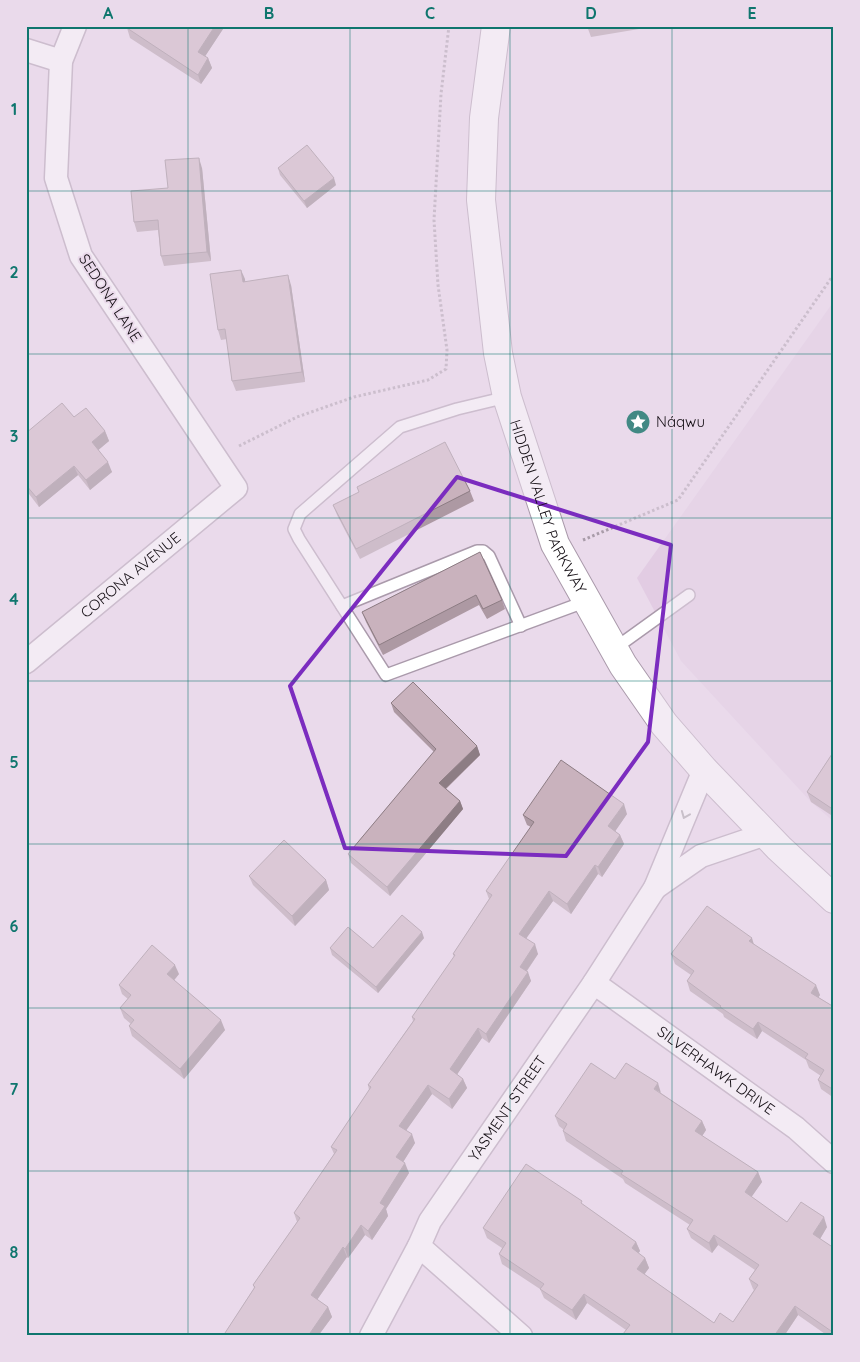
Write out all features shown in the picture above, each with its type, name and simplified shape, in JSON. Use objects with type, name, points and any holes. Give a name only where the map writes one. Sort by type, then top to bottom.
[{"type":"main road","name":"HIDDEN VALLEY PARKWAY","points":[[496,26],[484,118],[481,200],[498,353],[507,397],[555,544],[623,665],[664,724],[704,770],[766,834],[834,898]]},
{"type":"street","name":"SEDONA LANE","points":[[75,26],[61,61],[56,178],[81,256],[236,488]]},
{"type":"street","points":[[26,50],[61,61]]},
{"type":"street","name":"CORONA AVENUE","points":[[26,662],[236,488]]},
{"type":"street","name":"YASMENT STREET","points":[[371,1336],[419,1246],[430,1221],[594,983],[655,888],[704,770]]},
{"type":"street","name":"YASMENT STREET","points":[[655,888],[701,856],[766,834]]},
{"type":"street","name":"SILVERHAWK DRIVE","points":[[594,983],[796,1128],[834,1162]]},
{"type":"street","points":[[419,1246],[521,1336]]},
{"type":"lane","points":[[507,397],[457,409],[400,427],[300,514],[294,529],[386,675],[587,601]]},
{"type":"lane","points":[[342,606],[477,551],[483,551],[489,556],[521,626]]},
{"type":"lane","points":[[614,649],[689,595]]},
{"type":"path","points":[[239,446],[297,417],[354,397],[428,380],[446,369],[447,350],[438,285],[434,220],[441,94],[449,26]]},
{"type":"path","points":[[582,540],[678,500],[834,274]]},
{"type":"highlighted area","points":[[457,477],[671,545],[648,742],[566,856],[345,848],[290,686]]},
{"type":"shaded area","points":[[834,301],[834,822],[811,802],[681,661],[637,578]]},
{"type":"building","points":[[128,26],[215,26],[198,52],[208,58],[198,75],[127,28]]},
{"type":"building","points":[[307,145],[334,178],[304,201],[278,168]]},
{"type":"building","points":[[199,158],[207,252],[161,256],[158,220],[134,222],[131,191],[168,188],[165,160]]},
{"type":"building","points":[[241,270],[243,282],[288,275],[302,372],[232,381],[225,329],[218,330],[210,274]]},
{"type":"building","points":[[62,403],[74,417],[86,408],[105,431],[92,442],[108,462],[86,480],[74,466],[36,497],[26,485],[26,433]]},
{"type":"building","points":[[445,442],[470,491],[356,549],[333,505],[359,492],[357,487]]},
{"type":"building","points":[[480,552],[502,600],[483,609],[476,595],[379,645],[362,612]]},
{"type":"building","points":[[413,682],[477,746],[439,783],[460,801],[387,887],[348,854],[436,749],[391,703]]},
{"type":"building","points":[[834,751],[834,810],[807,792]]},
{"type":"building","points":[[561,760],[624,804],[608,826],[620,835],[598,867],[595,865],[567,904],[549,891],[519,934],[535,944],[520,967],[528,972],[486,1034],[478,1028],[450,1069],[463,1079],[449,1099],[428,1085],[399,1126],[412,1134],[396,1157],[405,1163],[380,1203],[385,1206],[368,1231],[361,1225],[345,1249],[343,1247],[311,1295],[328,1307],[308,1336],[223,1336],[255,1287],[253,1285],[300,1218],[294,1213],[337,1150],[331,1147],[371,1087],[368,1085],[415,1019],[412,1017],[455,955],[453,954],[492,895],[486,891],[534,822],[523,815]]},
{"type":"building","points":[[284,840],[326,880],[292,916],[249,876]]},
{"type":"building","points":[[707,906],[752,938],[749,941],[816,985],[811,993],[834,1007],[834,1090],[818,1080],[824,1070],[805,1058],[808,1054],[758,1022],[753,1029],[720,1007],[687,981],[694,971],[671,954]]},
{"type":"building","points":[[402,915],[422,932],[376,987],[330,948],[348,927],[373,948]]},
{"type":"building","points":[[152,945],[175,965],[167,974],[221,1020],[180,1069],[129,1026],[134,1020],[120,1008],[131,995],[119,985]]},
{"type":"building","points":[[591,1063],[615,1079],[626,1063],[658,1083],[654,1089],[702,1121],[695,1131],[758,1172],[745,1192],[787,1222],[801,1202],[824,1217],[813,1234],[834,1248],[834,1333],[795,1306],[774,1336],[625,1336],[623,1334],[630,1325],[584,1294],[572,1310],[540,1289],[544,1284],[499,1254],[506,1243],[483,1228],[526,1164],[582,1201],[581,1203],[636,1242],[632,1248],[645,1258],[637,1269],[714,1323],[720,1313],[733,1322],[758,1285],[749,1279],[759,1265],[714,1235],[709,1243],[687,1229],[693,1220],[621,1174],[623,1171],[563,1131],[567,1124],[555,1116]]},
{"type":"place","name":"Náqwu","points":[[638,422]]}]
